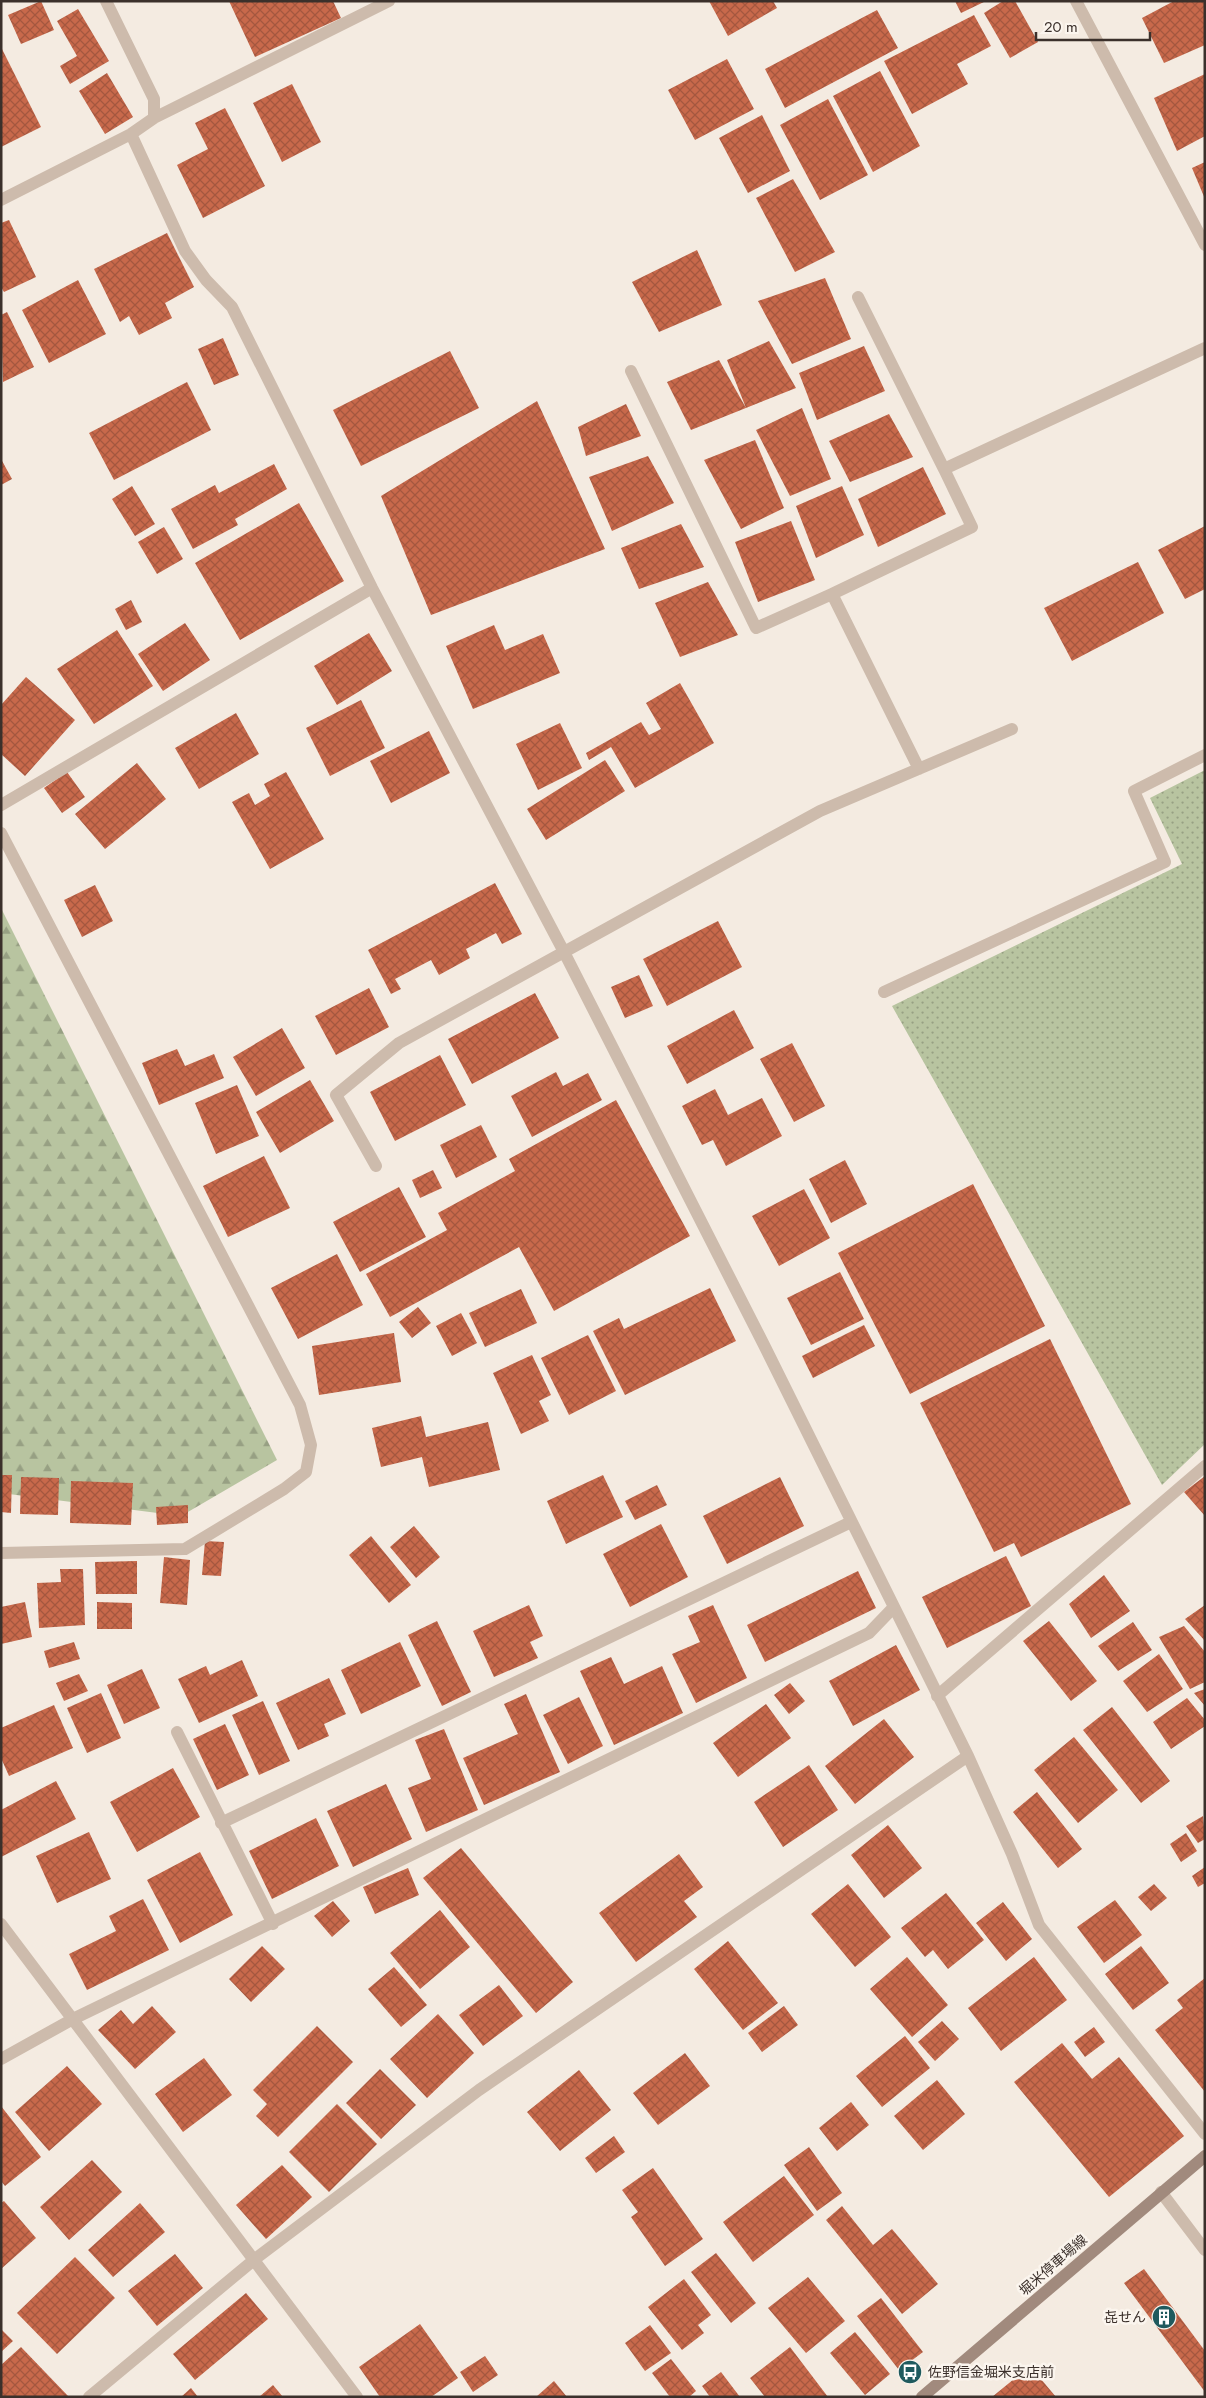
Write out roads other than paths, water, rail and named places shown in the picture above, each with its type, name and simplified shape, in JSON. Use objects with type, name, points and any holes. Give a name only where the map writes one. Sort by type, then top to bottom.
[{"type":"main road","name":"堀米停車場線","points":[[922,2397],[1205,2156]]},
{"type":"street","points":[[106,1],[154,99],[154,118]]},
{"type":"street","points":[[1,200],[131,134],[154,118],[389,1]]},
{"type":"street","points":[[1076,1],[1205,245]]},
{"type":"street","points":[[131,134],[185,251],[206,280],[232,307],[372,588],[564,952],[764,1345],[968,1756],[1012,1854],[1039,1925],[1205,2134]]},
{"type":"street","points":[[631,370],[756,628],[972,527],[858,297]]},
{"type":"street","points":[[944,469],[1205,348]]},
{"type":"street","points":[[1,805],[372,588]]},
{"type":"street","points":[[832,594],[919,769]]},
{"type":"street","points":[[376,1166],[336,1095],[399,1043],[820,811],[1012,729]]},
{"type":"street","points":[[884,992],[1165,862],[1134,791],[1205,755]]},
{"type":"street","points":[[1,833],[300,1405],[311,1445],[306,1472],[284,1489],[185,1549],[1,1552]]},
{"type":"street","points":[[937,1696],[1205,1466]]},
{"type":"street","points":[[221,1823],[851,1522]]},
{"type":"street","points":[[1,2058],[73,2019],[869,1633],[894,1606]]},
{"type":"street","points":[[177,1732],[272,1924]]},
{"type":"street","points":[[89,2397],[255,2259],[479,2090],[968,1756]]},
{"type":"street","points":[[1,1924],[358,2397]]},
{"type":"street","points":[[1161,2192],[1205,2250]]},
{"type":"place","name":"㐂せん","points":[[1164,2317]]},
{"type":"place","name":"佐野信金堀米支店前","points":[[910,2372]]}]
